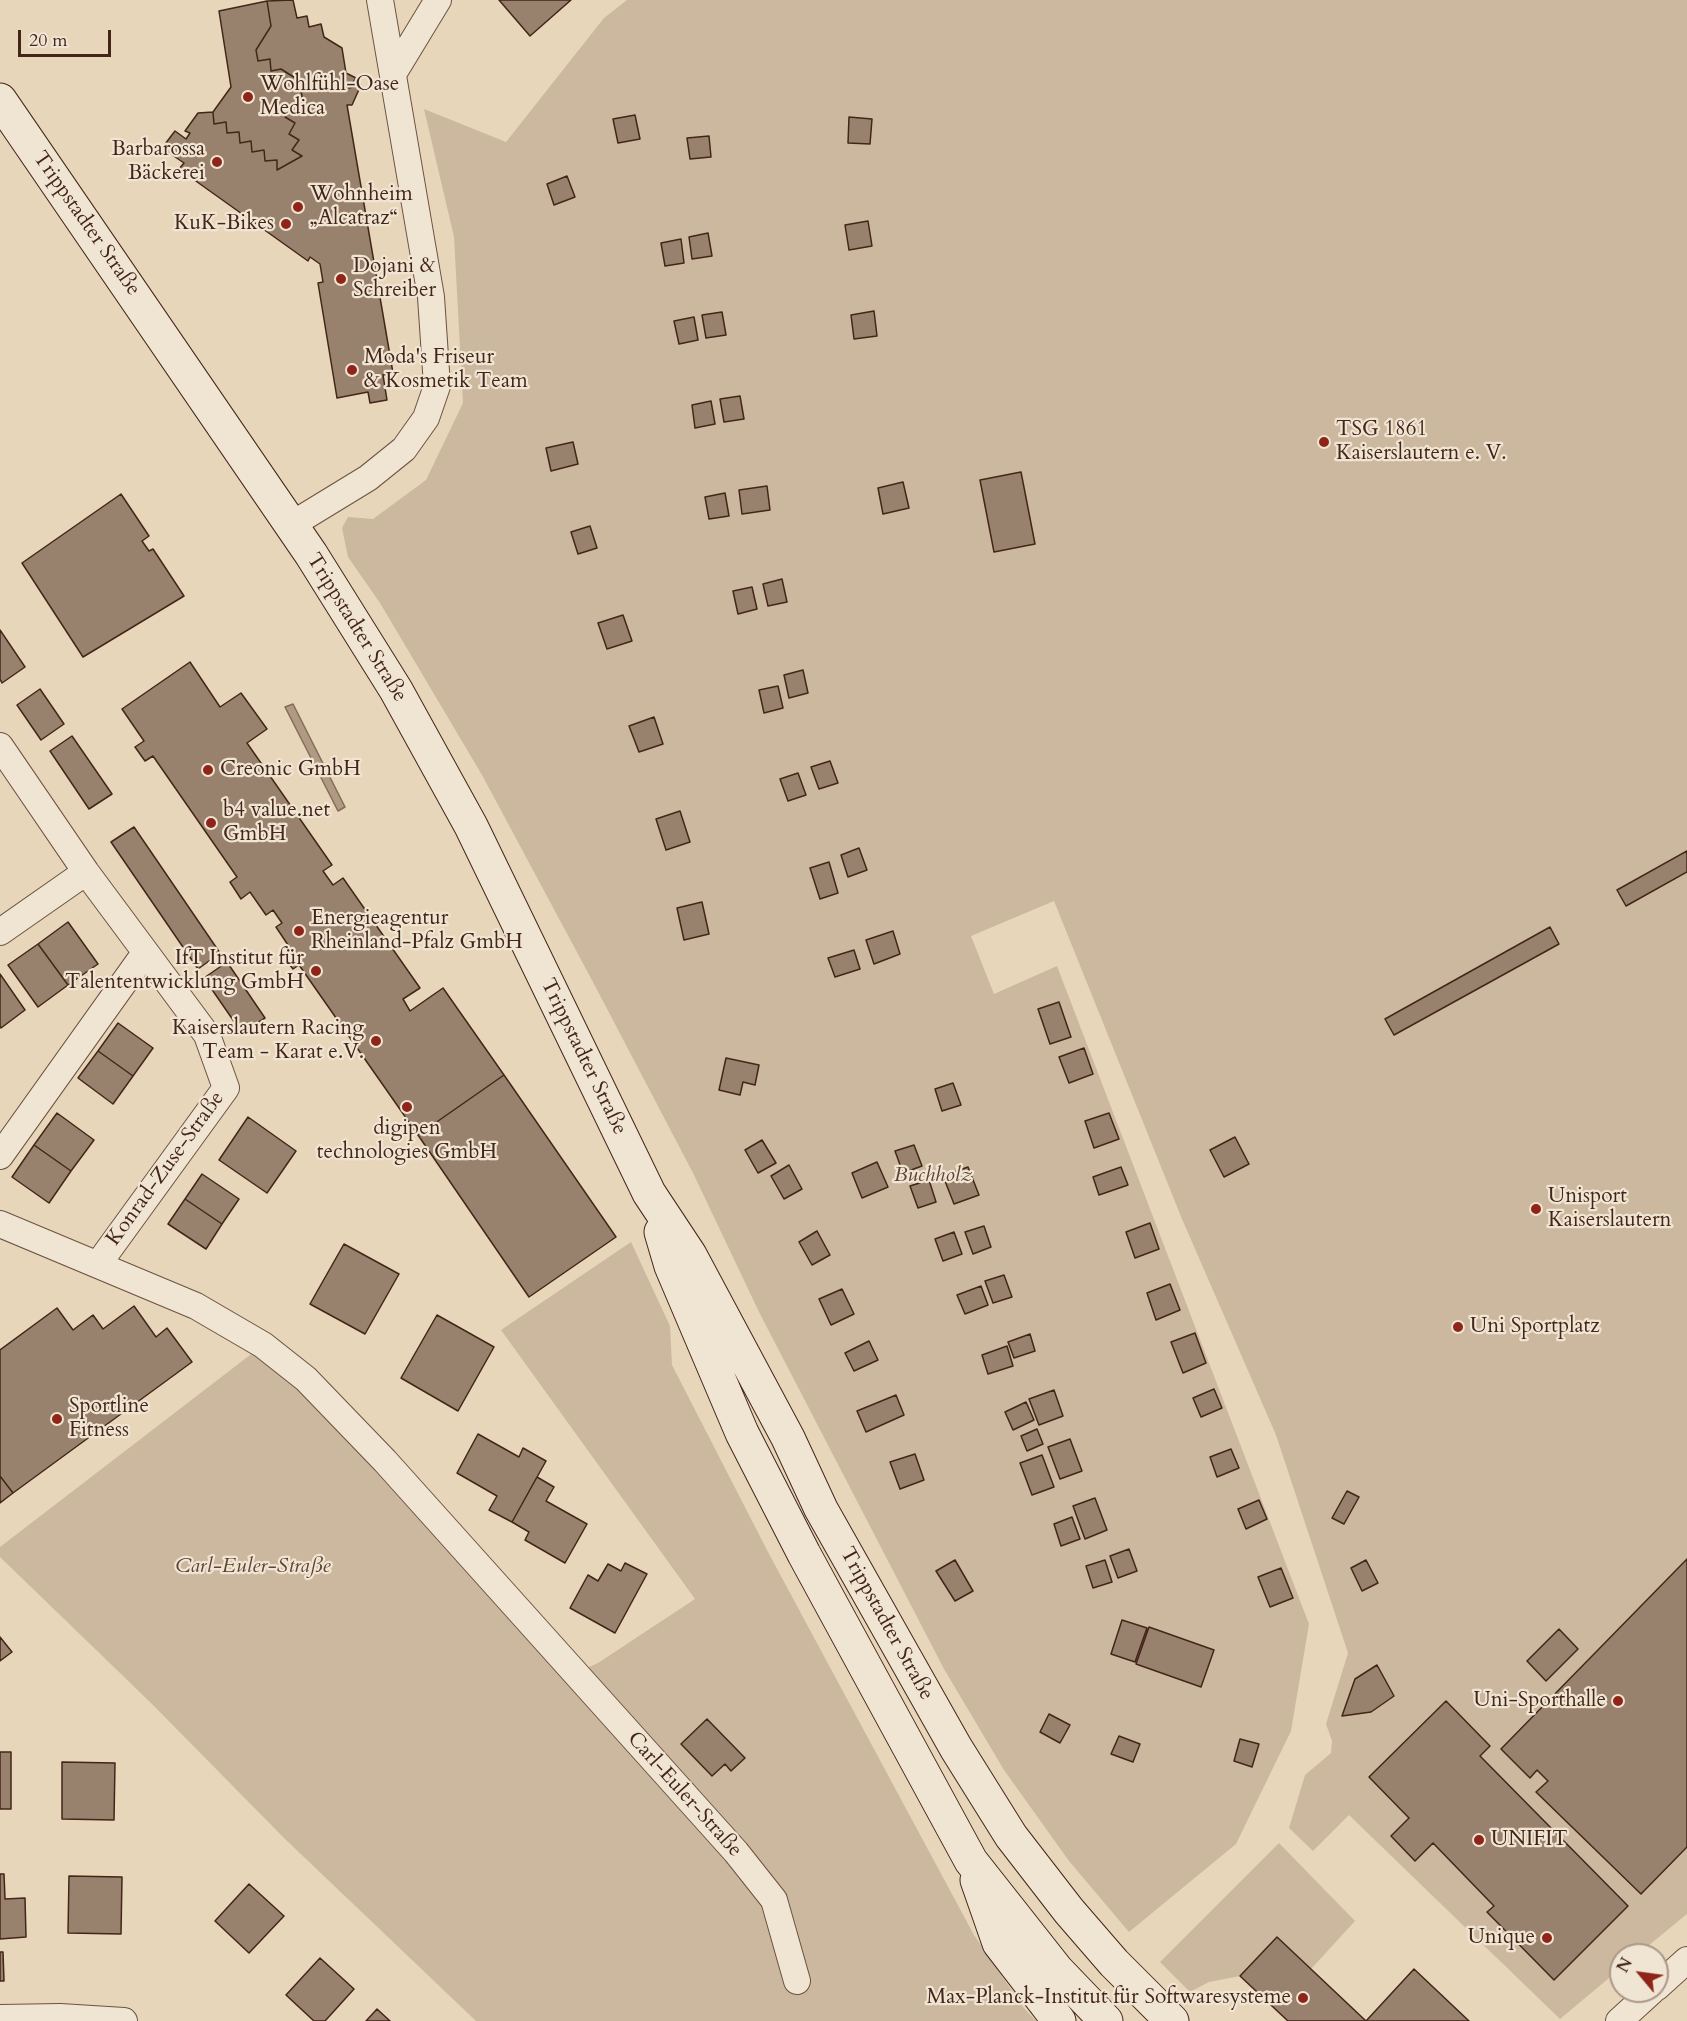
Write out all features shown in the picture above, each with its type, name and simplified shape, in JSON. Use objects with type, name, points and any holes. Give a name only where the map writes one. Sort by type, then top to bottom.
[{"type":"main road","name":"Trippstadter Straße","points":[[0,100],[291,525],[396,690],[471,826],[649,1193],[690,1255],[788,1438],[821,1509],[956,1748],[1011,1836],[1114,1963],[1172,2021]]},
{"type":"main road","name":"Trippstadter Straße","points":[[649,1193],[671,1266],[742,1433],[804,1554],[970,1861],[1057,1970],[1106,2021]]},
{"type":"main road","points":[[970,1861],[999,1943],[1059,2021]]},
{"type":"street","points":[[291,525],[368,478],[404,449],[426,418],[437,386],[431,297],[380,0]]},
{"type":"street","points":[[393,74],[438,0]]},
{"type":"street","name":"Konrad-Zuse-Straße","points":[[0,746],[86,872],[207,1035],[226,1088],[99,1263]]},
{"type":"street","points":[[0,932],[86,872]]},
{"type":"street","points":[[0,1156],[145,953]]},
{"type":"street","name":"Carl-Euler-Straße","points":[[0,1224],[99,1263],[196,1306],[263,1345],[306,1379],[385,1461],[736,1852],[774,1900],[797,1981]]},
{"type":"street","points":[[1669,1976],[1687,1960]]},
{"type":"street","points":[[1619,2021],[1639,2003]]},
{"type":"street","points":[[0,2018],[60,2017],[124,2021]]},
{"type":"green space","name":"Buchholz","points":[[627,0],[1687,0],[1687,1914],[1652,1943],[1609,1943],[1609,1978],[1560,2019],[1349,1815],[1313,1851],[1289,1828],[1305,1775],[1331,1753],[1332,1741],[1326,1724],[1348,1653],[1276,1435],[1182,1219],[1054,901],[971,936],[994,994],[1057,966],[1309,1624],[1291,1731],[1236,1844],[1129,1932],[1069,1861],[1004,1770],[944,1669],[759,1312],[693,1173],[482,775],[380,603],[348,557],[342,528],[348,517],[373,519],[426,480],[463,403],[454,237],[424,109],[506,142],[604,18]]},
{"type":"green space","name":"Carl-Euler-Straße","points":[[631,1242],[670,1326],[672,1365],[768,1552],[974,1935],[1023,2007],[1036,2021],[476,2021],[284,1838],[151,1703],[0,1557],[0,1547],[263,1345],[576,1673],[598,1663],[695,1599],[501,1330]]},
{"type":"green space","points":[[1279,1843],[1355,1921],[1311,1969],[1277,1937],[1240,1976],[1209,1982],[1190,1992],[1160,1962]]},
{"type":"shaded area","points":[[293,704],[345,807],[338,811],[285,707]]},
{"type":"building","name":"Wohnheim „Alcatraz“","points":[[293,0],[297,18],[307,16],[309,27],[321,24],[324,37],[342,48],[346,73],[356,78],[349,88],[361,85],[352,105],[347,105],[393,373],[383,375],[387,400],[370,403],[368,392],[337,398],[318,283],[323,282],[320,264],[310,257],[308,261],[179,169],[184,163],[162,148],[175,131],[186,139],[190,133],[185,131],[198,113],[213,112],[214,124],[226,122],[227,133],[239,132],[240,143],[251,141],[252,152],[264,150],[265,161],[277,160],[277,170],[302,156],[292,150],[299,140],[289,134],[295,123],[285,117],[292,106],[303,105],[300,81],[281,69],[271,71],[270,59],[258,61],[256,50],[271,26],[267,1]]},
{"type":"building","points":[[499,0],[571,0],[530,36]]},
{"type":"building","points":[[267,1],[271,26],[256,50],[258,61],[270,59],[271,71],[281,69],[300,81],[303,105],[292,106],[285,117],[295,123],[289,134],[299,140],[292,150],[302,156],[277,170],[277,160],[265,161],[264,150],[252,152],[251,141],[240,143],[239,132],[227,133],[226,122],[214,124],[213,112],[231,87],[219,11]]},
{"type":"building","points":[[635,115],[640,139],[618,143],[613,119]]},
{"type":"building","points":[[849,117],[872,119],[870,144],[848,143]]},
{"type":"building","points":[[709,136],[711,157],[690,159],[687,138]]},
{"type":"building","points":[[567,176],[575,197],[554,205],[547,184]]},
{"type":"building","points":[[868,221],[872,246],[849,250],[845,225]]},
{"type":"building","points":[[708,233],[712,256],[692,259],[689,237]]},
{"type":"building","points":[[681,239],[684,263],[665,266],[661,243]]},
{"type":"building","points":[[874,311],[877,336],[854,339],[851,315]]},
{"type":"building","points":[[722,312],[726,335],[706,338],[702,315]]},
{"type":"building","points":[[694,317],[698,340],[679,344],[674,321]]},
{"type":"building","points":[[740,396],[744,419],[724,422],[720,399]]},
{"type":"building","points":[[711,401],[715,424],[695,428],[692,405]]},
{"type":"building","points":[[573,442],[578,464],[551,471],[546,448]]},
{"type":"building","points":[[1021,472],[1035,544],[994,552],[980,480]]},
{"type":"building","points":[[903,482],[909,508],[883,514],[878,488]]},
{"type":"building","points":[[767,486],[770,510],[742,514],[739,490]]},
{"type":"building","points":[[725,493],[729,516],[709,519],[705,497]]},
{"type":"building","points":[[121,494],[149,536],[142,541],[149,551],[153,549],[184,596],[83,657],[22,563]]},
{"type":"building","points":[[590,526],[597,548],[578,554],[571,532]]},
{"type":"building","points":[[782,579],[787,602],[768,606],[763,584]]},
{"type":"building","points":[[752,587],[757,609],[738,614],[733,591]]},
{"type":"building","points":[[623,615],[632,641],[607,649],[598,623]]},
{"type":"building","points":[[0,630],[25,667],[2,683],[0,679]]},
{"type":"building","points":[[190,662],[220,707],[241,693],[267,729],[247,743],[332,865],[323,871],[333,885],[343,878],[420,988],[403,999],[410,1011],[443,988],[504,1075],[418,1135],[299,965],[293,969],[286,960],[294,954],[276,927],[282,923],[273,910],[266,915],[250,892],[241,899],[230,882],[237,877],[153,756],[145,761],[135,747],[144,741],[122,709]]},
{"type":"building","points":[[803,670],[808,693],[789,698],[784,675]]},
{"type":"building","points":[[778,686],[783,708],[764,713],[759,690]]},
{"type":"building","points":[[40,689],[64,724],[41,740],[17,705]]},
{"type":"building","points":[[654,717],[663,744],[639,752],[629,726]]},
{"type":"building","points":[[72,736],[112,794],[89,809],[50,751]]},
{"type":"building","points":[[830,761],[838,783],[819,789],[811,767]]},
{"type":"building","points":[[798,773],[806,795],[788,801],[780,779]]},
{"type":"building","points":[[680,811],[690,842],[666,850],[656,819]]},
{"type":"building","points":[[134,827],[220,953],[198,969],[111,842]]},
{"type":"building","points":[[859,848],[867,870],[848,877],[841,855]]},
{"type":"building","points":[[1687,851],[1687,872],[1626,906],[1617,890]]},
{"type":"building","points":[[829,862],[838,893],[820,899],[810,868]]},
{"type":"building","points":[[702,902],[709,934],[684,940],[677,908]]},
{"type":"building","points":[[68,922],[98,964],[68,985],[38,944]]},
{"type":"building","points":[[1550,927],[1559,944],[1394,1035],[1385,1019]]},
{"type":"building","points":[[893,931],[900,954],[874,964],[866,940]]},
{"type":"building","points":[[38,944],[68,985],[38,1007],[8,965]]},
{"type":"building","points":[[854,950],[860,969],[835,977],[828,958]]},
{"type":"building","points":[[227,962],[265,1018],[242,1033],[204,978]]},
{"type":"building","points":[[0,974],[25,1010],[1,1028],[0,1026]]},
{"type":"building","points":[[1059,1002],[1071,1037],[1050,1044],[1038,1009]]},
{"type":"building","points":[[118,1023],[153,1048],[133,1076],[98,1051]]},
{"type":"building","points":[[1084,1048],[1093,1074],[1069,1083],[1059,1057]]},
{"type":"building","points":[[98,1051],[133,1076],[113,1104],[78,1078]]},
{"type":"building","points":[[726,1058],[759,1065],[755,1085],[743,1082],[740,1095],[719,1090]]},
{"type":"building","points":[[504,1075],[616,1237],[529,1297],[418,1135]]},
{"type":"building","points":[[953,1083],[961,1105],[942,1111],[935,1089]]},
{"type":"building","points":[[57,1113],[94,1140],[71,1171],[34,1145]]},
{"type":"building","points":[[1109,1113],[1119,1139],[1094,1148],[1085,1121]]},
{"type":"building","points":[[248,1117],[296,1151],[267,1193],[219,1160]]},
{"type":"building","points":[[1235,1137],[1249,1164],[1224,1177],[1210,1150]]},
{"type":"building","points":[[762,1140],[776,1163],[758,1173],[745,1150]]},
{"type":"building","points":[[34,1145],[71,1171],[49,1203],[12,1177]]},
{"type":"building","points":[[914,1145],[922,1166],[903,1173],[895,1151]]},
{"type":"building","points":[[877,1162],[888,1187],[862,1198],[852,1173]]},
{"type":"building","points":[[789,1165],[802,1189],[784,1199],[771,1176]]},
{"type":"building","points":[[968,1167],[979,1195],[954,1204],[943,1176]]},
{"type":"building","points":[[1121,1167],[1128,1185],[1099,1195],[1093,1177]]},
{"type":"building","points":[[202,1174],[239,1199],[222,1224],[185,1199]]},
{"type":"building","points":[[929,1180],[936,1202],[918,1208],[910,1186]]},
{"type":"building","points":[[185,1199],[222,1224],[206,1249],[168,1224]]},
{"type":"building","points":[[1150,1223],[1159,1249],[1135,1258],[1126,1232]]},
{"type":"building","points":[[984,1226],[991,1247],[973,1254],[965,1232]]},
{"type":"building","points":[[817,1231],[830,1255],[812,1265],[799,1242]]},
{"type":"building","points":[[954,1232],[962,1254],[943,1261],[935,1239]]},
{"type":"building","points":[[344,1244],[399,1274],[365,1334],[310,1304]]},
{"type":"building","points":[[1004,1275],[1012,1297],[993,1303],[985,1281]]},
{"type":"building","points":[[1170,1284],[1180,1310],[1156,1320],[1147,1293]]},
{"type":"building","points":[[981,1286],[988,1305],[965,1314],[957,1295]]},
{"type":"building","points":[[842,1289],[854,1314],[831,1325],[819,1299]]},
{"type":"building","name":"Sportline Fitness","points":[[134,1306],[156,1337],[167,1328],[192,1362],[13,1493],[0,1476],[0,1350],[57,1308],[73,1330],[93,1315],[103,1329]]},
{"type":"building","points":[[437,1315],[494,1347],[458,1411],[401,1378]]},
{"type":"building","points":[[1195,1333],[1206,1363],[1183,1373],[1171,1342]]},
{"type":"building","points":[[1030,1334],[1035,1351],[1014,1358],[1008,1342]]},
{"type":"building","points":[[869,1341],[878,1360],[854,1371],[845,1353]]},
{"type":"building","points":[[1007,1346],[1013,1366],[988,1374],[982,1355]]},
{"type":"building","points":[[1214,1389],[1222,1408],[1201,1417],[1193,1398]]},
{"type":"building","points":[[1054,1390],[1063,1416],[1039,1425],[1029,1399]]},
{"type":"building","points":[[896,1395],[904,1415],[866,1432],[857,1411]]},
{"type":"building","points":[[1026,1402],[1034,1420],[1013,1430],[1005,1412]]},
{"type":"building","points":[[1037,1429],[1043,1444],[1027,1451],[1021,1436]]},
{"type":"building","points":[[478,1434],[519,1457],[523,1448],[546,1461],[512,1522],[489,1510],[497,1496],[457,1473]]},
{"type":"building","points":[[1070,1439],[1082,1471],[1060,1479],[1048,1447]]},
{"type":"building","points":[[1231,1449],[1239,1468],[1217,1477],[1210,1457]]},
{"type":"building","points":[[915,1454],[924,1480],[900,1489],[890,1462]]},
{"type":"building","points":[[1042,1455],[1054,1487],[1032,1495],[1020,1463]]},
{"type":"building","points":[[0,1476],[13,1493],[0,1503]]},
{"type":"building","points":[[537,1477],[554,1487],[546,1501],[587,1524],[565,1563],[525,1540],[529,1532],[512,1522]]},
{"type":"building","points":[[1347,1491],[1359,1497],[1344,1524],[1332,1518]]},
{"type":"building","points":[[1095,1498],[1107,1530],[1085,1539],[1073,1506]]},
{"type":"building","points":[[1259,1500],[1267,1519],[1246,1529],[1238,1509]]},
{"type":"building","points":[[1072,1517],[1080,1539],[1061,1546],[1054,1524]]},
{"type":"building","points":[[1129,1549],[1137,1571],[1118,1578],[1110,1556]]},
{"type":"building","name":"Uni-Sporthalle","points":[[1687,1559],[1687,1847],[1641,1894],[1536,1792],[1548,1781],[1537,1770],[1530,1778],[1501,1749]]},
{"type":"building","points":[[955,1560],[973,1591],[955,1601],[936,1571]]},
{"type":"building","points":[[1105,1560],[1112,1582],[1093,1588],[1086,1566]]},
{"type":"building","points":[[1366,1560],[1378,1583],[1362,1591],[1351,1568]]},
{"type":"building","points":[[625,1563],[647,1574],[615,1633],[570,1608],[588,1575],[598,1581],[608,1564],[621,1571]]},
{"type":"building","points":[[1281,1568],[1293,1598],[1270,1607],[1258,1577]]},
{"type":"building","points":[[1122,1620],[1147,1628],[1135,1662],[1111,1654]]},
{"type":"building","points":[[1149,1627],[1214,1650],[1201,1687],[1136,1664]]},
{"type":"building","points":[[1559,1629],[1578,1649],[1546,1681],[1527,1661]]},
{"type":"building","points":[[0,1637],[12,1652],[0,1661]]},
{"type":"building","points":[[1377,1665],[1394,1696],[1371,1712],[1342,1716],[1355,1679]]},
{"type":"building","name":"UNIFIT","points":[[1446,1701],[1490,1746],[1480,1756],[1628,1906],[1554,1980],[1487,1912],[1494,1906],[1433,1843],[1415,1861],[1391,1836],[1409,1818],[1369,1777]]},
{"type":"building","points":[[1049,1714],[1070,1725],[1060,1743],[1040,1732]]},
{"type":"building","points":[[707,1719],[745,1758],[731,1771],[725,1764],[712,1776],[681,1744]]},
{"type":"building","points":[[1119,1736],[1140,1744],[1133,1762],[1111,1754]]},
{"type":"building","points":[[1240,1739],[1259,1744],[1252,1767],[1234,1761]]},
{"type":"building","points":[[0,1752],[11,1752],[11,1809],[0,1809]]},
{"type":"building","points":[[62,1762],[115,1763],[114,1820],[62,1819]]},
{"type":"building","points":[[0,1874],[4,1874],[5,1899],[25,1898],[26,1937],[0,1939]]},
{"type":"building","points":[[69,1876],[122,1877],[121,1934],[68,1933]]},
{"type":"building","points":[[249,1884],[284,1916],[249,1953],[215,1921]]},
{"type":"building","name":"Max-Planck-Institut für Softwaresysteme","points":[[1277,1937],[1366,2021],[1288,2021],[1240,1976]]},
{"type":"building","points":[[0,1952],[3,1952],[4,1981],[0,1981]]},
{"type":"building","points":[[320,1958],[354,1989],[325,2021],[314,2021],[286,1995]]},
{"type":"building","points":[[1414,1969],[1469,2021],[1366,2021]]},
{"type":"building","points":[[377,2009],[390,2021],[366,2021]]},
{"type":"place","name":"Wohlfühl-Oase Medica","points":[[248,97]]},
{"type":"place","name":"Barbarossa Bäckerei","points":[[217,162]]},
{"type":"place","name":"Wohnheim „Alcatraz“","points":[[298,207]]},
{"type":"place","name":"KuK-Bikes","points":[[286,224]]},
{"type":"place","name":"Dojani & Schreiber","points":[[341,279]]},
{"type":"place","name":"Moda's Friseur & Kosmetik Team","points":[[352,370]]},
{"type":"place","name":"TSG 1861 Kaiserslautern e. V.","points":[[1324,442]]},
{"type":"place","name":"Creonic GmbH","points":[[208,770]]},
{"type":"place","name":"b4 value.net GmbH","points":[[211,823]]},
{"type":"place","name":"Energieagentur Rheinland-Pfalz GmbH","points":[[299,931]]},
{"type":"place","name":"IfT Institut für Talententwicklung GmbH","points":[[316,971]]},
{"type":"place","name":"Kaiserslautern Racing Team - Karat e.V.","points":[[376,1041]]},
{"type":"place","name":"digipen technologies GmbH","points":[[407,1107]]},
{"type":"place","name":"Unisport Kaiserslautern","points":[[1536,1209]]},
{"type":"place","name":"Uni Sportplatz","points":[[1458,1327]]},
{"type":"place","name":"Sportline Fitness","points":[[57,1419]]},
{"type":"place","name":"Uni-Sporthalle","points":[[1618,1701]]},
{"type":"place","name":"UNIFIT","points":[[1479,1840]]},
{"type":"place","name":"Unique","points":[[1547,1938]]},
{"type":"place","name":"Max-Planck-Institut für Softwaresysteme","points":[[1303,1998]]}]
